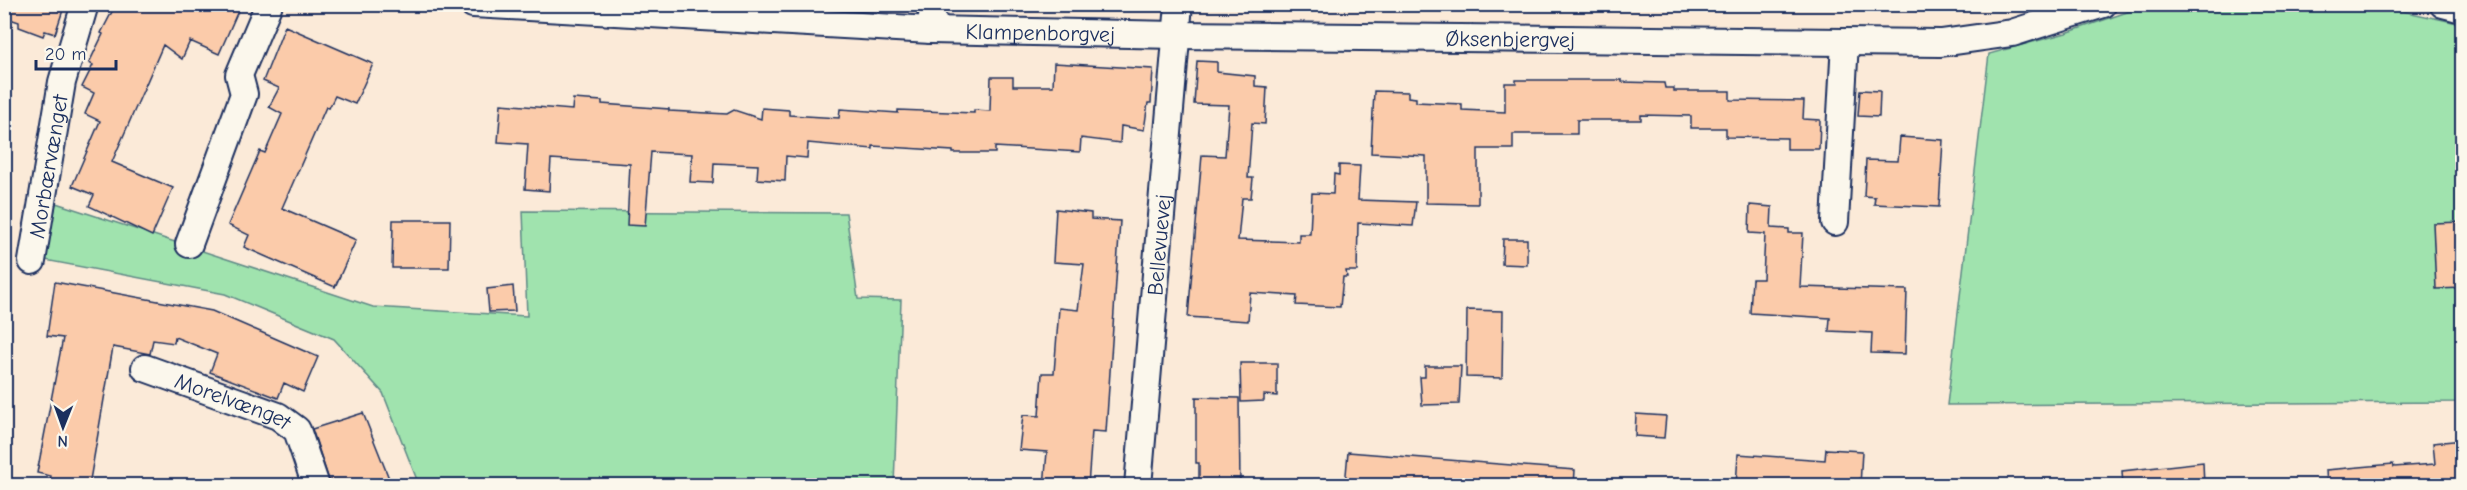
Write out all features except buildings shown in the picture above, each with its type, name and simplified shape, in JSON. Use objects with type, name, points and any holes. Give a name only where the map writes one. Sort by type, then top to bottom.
[{"type":"street","name":"Morbærvænget","points":[[32,261],[62,82],[85,4]]},
{"type":"street","points":[[189,244],[244,94],[239,75],[269,4]]},
{"type":"street","name":"Klampenborgvej","points":[[473,4],[931,30],[1176,35]]},
{"type":"street","points":[[931,30],[933,4]]},
{"type":"street","name":"Bellevuevej","points":[[1138,486],[1179,4]]},
{"type":"street","name":"Øksenbjergvej","points":[[1176,35],[1941,43],[2012,33],[2103,4]]},
{"type":"street","points":[[2443,4],[2463,9]]},
{"type":"street","points":[[1835,222],[1845,42]]},
{"type":"street","name":"Morelvænget","points":[[145,368],[278,416],[297,430],[316,486]]},
{"type":"green space","points":[[2157,5],[2375,5],[2462,24],[2462,402],[1947,405],[1989,54]]},
{"type":"green space","points":[[56,203],[373,307],[527,316],[523,211],[846,213],[858,299],[901,300],[894,485],[419,485],[383,393],[334,339],[225,294],[45,260]]}]
